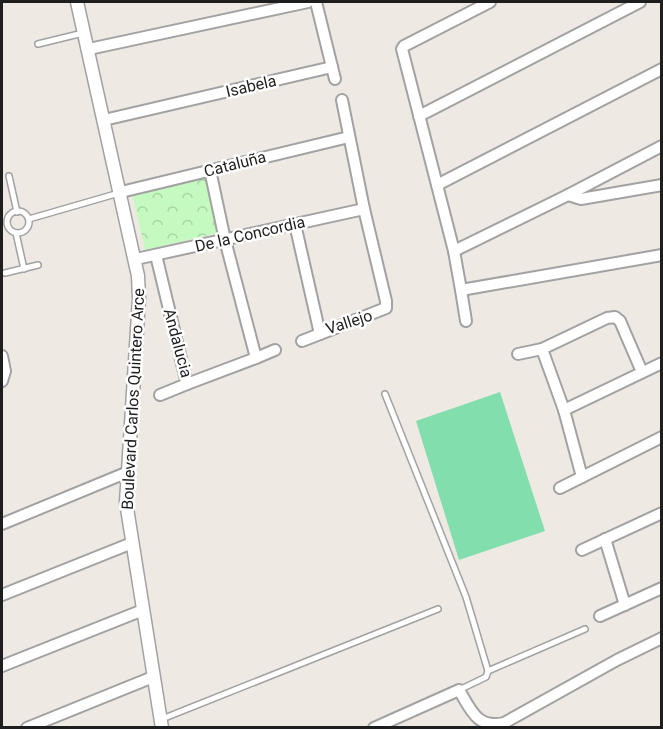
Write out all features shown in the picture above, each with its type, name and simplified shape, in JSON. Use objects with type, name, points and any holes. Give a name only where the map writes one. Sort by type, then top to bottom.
[{"type":"street","name":"Boulevard Carlos Quintero Arce","points":[[77,2],[136,259],[139,299],[126,502],[161,723]]},
{"type":"street","points":[[89,49],[308,2]]},
{"type":"street","points":[[316,2],[335,79]]},
{"type":"street","points":[[466,321],[454,251],[403,46],[490,2]]},
{"type":"street","points":[[419,116],[640,2]]},
{"type":"street","name":"Isabela","points":[[104,120],[333,67]]},
{"type":"street","points":[[437,185],[662,69]]},
{"type":"street","points":[[342,100],[364,209]]},
{"type":"street","name":"Cataluña","points":[[121,192],[349,137]]},
{"type":"street","points":[[454,251],[662,146]]},
{"type":"street","points":[[210,170],[225,240],[256,358]]},
{"type":"street","points":[[568,195],[581,199],[662,185]]},
{"type":"street","name":"De la Concordia","points":[[136,259],[364,209]]},
{"type":"street","name":"Vallejo","points":[[295,224],[320,334],[386,308],[364,209]]},
{"type":"street","name":"Andalucia","points":[[156,255],[186,384],[275,350]]},
{"type":"street","points":[[461,290],[662,255]]},
{"type":"street","points":[[518,354],[542,349],[607,318],[615,317],[620,321],[642,372]]},
{"type":"street","points":[[302,341],[320,334]]},
{"type":"street","points":[[542,349],[564,410],[582,477]]},
{"type":"street","points":[[2,356],[5,371],[2,381]]},
{"type":"street","points":[[564,410],[662,363]]},
{"type":"street","points":[[160,395],[186,384]]},
{"type":"street","points":[[560,488],[662,437]]},
{"type":"street","points":[[2,524],[128,472]]},
{"type":"street","points":[[582,550],[662,513]]},
{"type":"street","points":[[605,539],[625,605]]},
{"type":"street","points":[[2,595],[132,543]]},
{"type":"street","points":[[600,616],[662,588]]},
{"type":"street","points":[[2,666],[143,610]]},
{"type":"street","points":[[374,728],[459,690],[475,718],[482,723],[496,725],[504,723],[617,660],[662,638]]},
{"type":"street","points":[[27,728],[153,677]]},
{"type":"lane","points":[[38,44],[85,32]]},
{"type":"lane","points":[[9,176],[17,212]]},
{"type":"lane","points":[[29,219],[121,192]]},
{"type":"lane","points":[[24,268],[16,233],[10,229],[7,222],[10,215],[17,212],[24,213],[29,219]]},
{"type":"lane","points":[[16,233],[26,230],[29,219]]},
{"type":"lane","points":[[5,273],[38,265]]},
{"type":"lane","points":[[385,394],[466,597],[488,671],[486,677],[459,690]]},
{"type":"lane","points":[[161,723],[438,609]]},
{"type":"lane","points":[[488,671],[585,629]]},
{"type":"green space","points":[[206,175],[218,233],[145,250],[132,193]]},
{"type":"green space","points":[[500,392],[545,531],[459,560],[416,421]]}]
